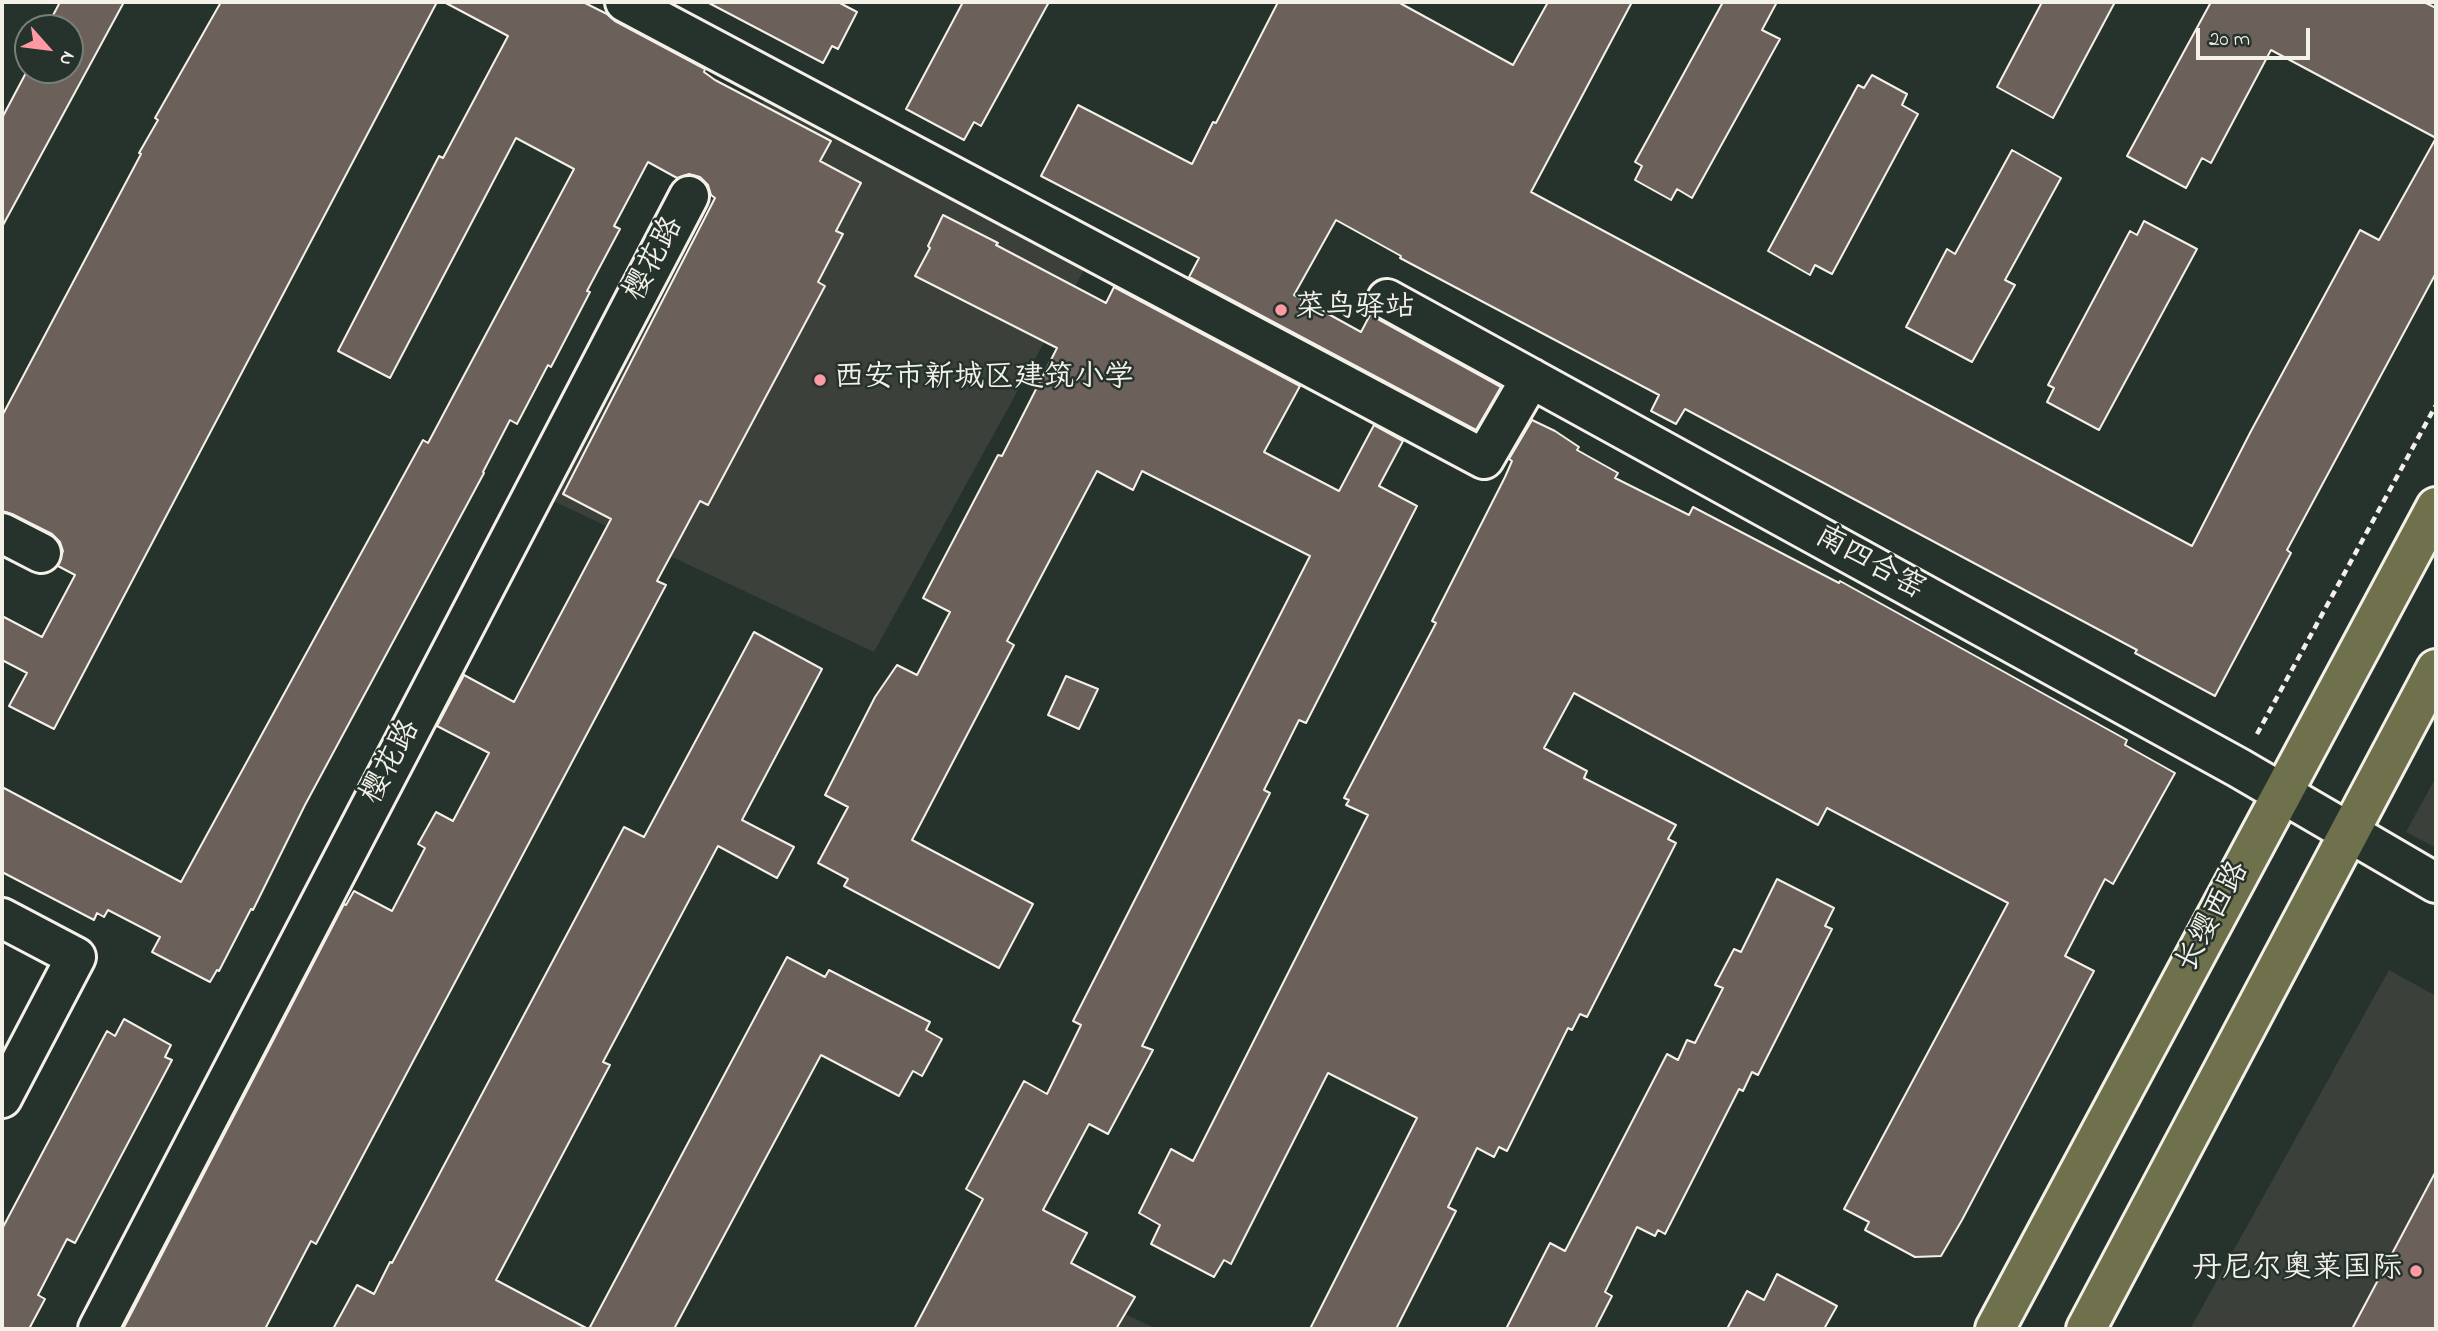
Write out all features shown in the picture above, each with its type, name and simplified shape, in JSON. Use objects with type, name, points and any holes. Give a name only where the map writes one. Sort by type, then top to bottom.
[{"type":"main road","name":"长缨西路","points":[[1995,1329],[2436,507]]},
{"type":"main road","points":[[2086,1329],[2436,669]]},
{"type":"street","points":[[625,2],[1484,459],[1531,378]]},
{"type":"street","name":"樱花路","points":[[98,1329],[689,196]]},
{"type":"street","name":"南四合窑","points":[[1387,299],[2239,768],[2436,883]]},
{"type":"street","points":[[2,533],[41,554]]},
{"type":"street","points":[[2,918],[76,957],[2,1098]]},
{"type":"path","points":[[2239,768],[2436,405]]},
{"type":"shaded area","name":"西安市新城区建筑小学","points":[[770,89],[1090,259],[874,652],[551,500]]},
{"type":"shaded area","points":[[2436,777],[2436,848],[2406,832]]},
{"type":"shaded area","points":[[2389,970],[2436,996],[2436,1329],[2190,1329]]},
{"type":"shaded area","points":[[1072,1289],[1157,1329],[1051,1329]]},
{"type":"building","points":[[60,2],[124,2],[84,76],[84,14],[54,14]]},
{"type":"building","points":[[221,2],[437,2],[54,729],[9,706],[27,673],[2,660],[2,616],[42,637],[75,575],[58,566],[63,551],[60,542],[52,534],[2,511],[2,416],[141,154],[139,153],[158,120],[155,118]]},
{"type":"building","points":[[444,2],[583,2],[705,69],[704,72],[715,80],[831,141],[820,161],[861,183],[836,231],[843,234],[818,282],[825,286],[708,505],[700,501],[657,581],[666,585],[316,1244],[311,1241],[265,1329],[123,1329],[344,904],[346,905],[354,891],[392,911],[425,848],[418,844],[436,812],[453,821],[489,753],[437,726],[464,675],[514,702],[611,519],[563,494],[715,198],[700,177],[689,174],[677,178],[648,162],[614,226],[620,229],[551,367],[548,365],[517,424],[510,420],[305,805],[253,910],[251,909],[219,971],[217,970],[210,982],[152,952],[160,937],[108,910],[104,917],[97,913],[94,920],[2,872],[2,787],[181,882],[423,440],[428,443],[574,169],[516,138],[390,378],[338,351],[439,156],[443,158],[508,36]]},
{"type":"building","points":[[707,2],[838,2],[857,12],[838,49],[832,46],[823,63]]},
{"type":"building","points":[[963,2],[1049,2],[981,126],[974,122],[964,140],[906,109]]},
{"type":"building","points":[[1278,2],[1398,2],[1513,65],[1548,2],[1632,2],[1531,192],[2192,546],[2360,230],[2379,240],[2436,138],[2436,273],[2287,550],[2291,553],[2215,696],[2135,653],[2137,650],[1685,409],[1676,424],[1651,411],[1659,395],[1400,258],[1401,256],[1336,220],[1294,295],[1361,332],[1371,313],[1501,387],[1476,430],[1189,277],[1199,258],[1041,176],[1078,105],[1192,164]]},
{"type":"building","points":[[1723,2],[1777,2],[1762,30],[1780,39],[1692,198],[1677,189],[1671,200],[1635,180],[1642,166],[1635,162]]},
{"type":"building","points":[[2042,2],[2115,2],[2053,118],[1997,87]]},
{"type":"building","points":[[2211,2],[2424,2],[2436,8],[2436,138],[2271,50],[2211,163],[2202,158],[2186,188],[2127,156]]},
{"type":"building","points":[[1872,75],[1907,94],[1902,105],[1918,114],[1832,274],[1815,265],[1810,275],[1768,251],[1858,85],[1864,88]]},
{"type":"building","points":[[20,84],[80,84],[2,227],[2,118]]},
{"type":"building","points":[[2012,150],[2061,178],[2005,280],[2015,285],[1972,362],[1906,327],[1947,249],[1955,254]]},
{"type":"building","points":[[943,215],[1106,303],[1114,287],[1300,386],[1264,452],[1339,491],[1374,425],[1403,441],[1379,486],[1417,506],[1306,723],[1299,720],[1264,790],[1270,793],[1142,1046],[1153,1050],[1108,1134],[1089,1124],[1043,1210],[1087,1233],[1071,1263],[1135,1297],[1116,1329],[914,1329],[983,1199],[966,1189],[1024,1081],[1047,1094],[1081,1025],[1073,1021],[1310,556],[1142,471],[1133,490],[1097,471],[1007,641],[1014,645],[912,840],[1033,904],[999,968],[844,886],[848,879],[818,863],[848,807],[825,795],[875,697],[897,665],[917,675],[950,612],[923,598],[998,455],[1002,456],[1057,348],[915,276]]},
{"type":"building","points":[[2144,221],[2197,249],[2099,430],[2047,402],[2054,388],[2048,385],[2130,231],[2137,235]]},
{"type":"building","points":[[1532,420],[1555,431],[1579,447],[1577,450],[1618,473],[1615,478],[1689,515],[1693,507],[1839,583],[1840,581],[2127,740],[2125,745],[2175,773],[2113,884],[2105,879],[2065,956],[2094,971],[1962,1220],[1941,1256],[1915,1257],[1865,1230],[1869,1222],[1844,1209],[2008,903],[1827,808],[1818,825],[1574,693],[1544,748],[1587,771],[1584,778],[1676,825],[1668,839],[1676,843],[1587,1017],[1580,1014],[1572,1030],[1568,1028],[1507,1151],[1499,1147],[1494,1157],[1477,1148],[1448,1207],[1456,1211],[1396,1329],[1310,1329],[1417,1118],[1328,1073],[1231,1264],[1224,1260],[1214,1277],[1151,1244],[1160,1225],[1139,1213],[1171,1149],[1193,1161],[1368,815],[1346,805],[1349,800],[1344,798],[1436,623],[1432,621],[1505,477],[1512,461],[1509,459]]},
{"type":"building","points":[[754,632],[822,669],[742,820],[794,847],[777,878],[718,846],[603,1062],[610,1065],[496,1280],[588,1329],[333,1329],[357,1285],[374,1294],[624,827],[644,837]]},
{"type":"building","points":[[1066,676],[1098,689],[1079,729],[1048,715]]},
{"type":"building","points":[[1777,879],[1834,908],[1825,926],[1832,929],[1758,1075],[1752,1072],[1743,1091],[1739,1089],[1665,1234],[1658,1230],[1655,1236],[1637,1227],[1605,1292],[1612,1296],[1595,1329],[1506,1329],[1550,1243],[1565,1251],[1667,1054],[1678,1060],[1687,1040],[1695,1043],[1723,988],[1715,985],[1734,949],[1741,952]]},
{"type":"building","points":[[787,957],[825,977],[829,970],[930,1022],[926,1030],[942,1039],[922,1076],[913,1071],[899,1096],[821,1055],[674,1329],[589,1329]]},
{"type":"building","points":[[124,1019],[171,1045],[165,1057],[172,1060],[75,1243],[67,1239],[38,1295],[45,1299],[29,1329],[2,1329],[2,1229],[107,1031],[115,1036]]},
{"type":"building","name":"丹尼尔奥莱国际","points":[[2436,1171],[2436,1329],[2352,1329]]},
{"type":"building","points":[[1777,1274],[1837,1306],[1824,1329],[1727,1329],[1747,1291],[1764,1300]]},
{"type":"place","name":"菜鸟驿站","points":[[1281,310]]},
{"type":"place","name":"西安市新城区建筑小学","points":[[820,380]]},
{"type":"place","name":"丹尼尔奥莱国际","points":[[2416,1271]]}]
